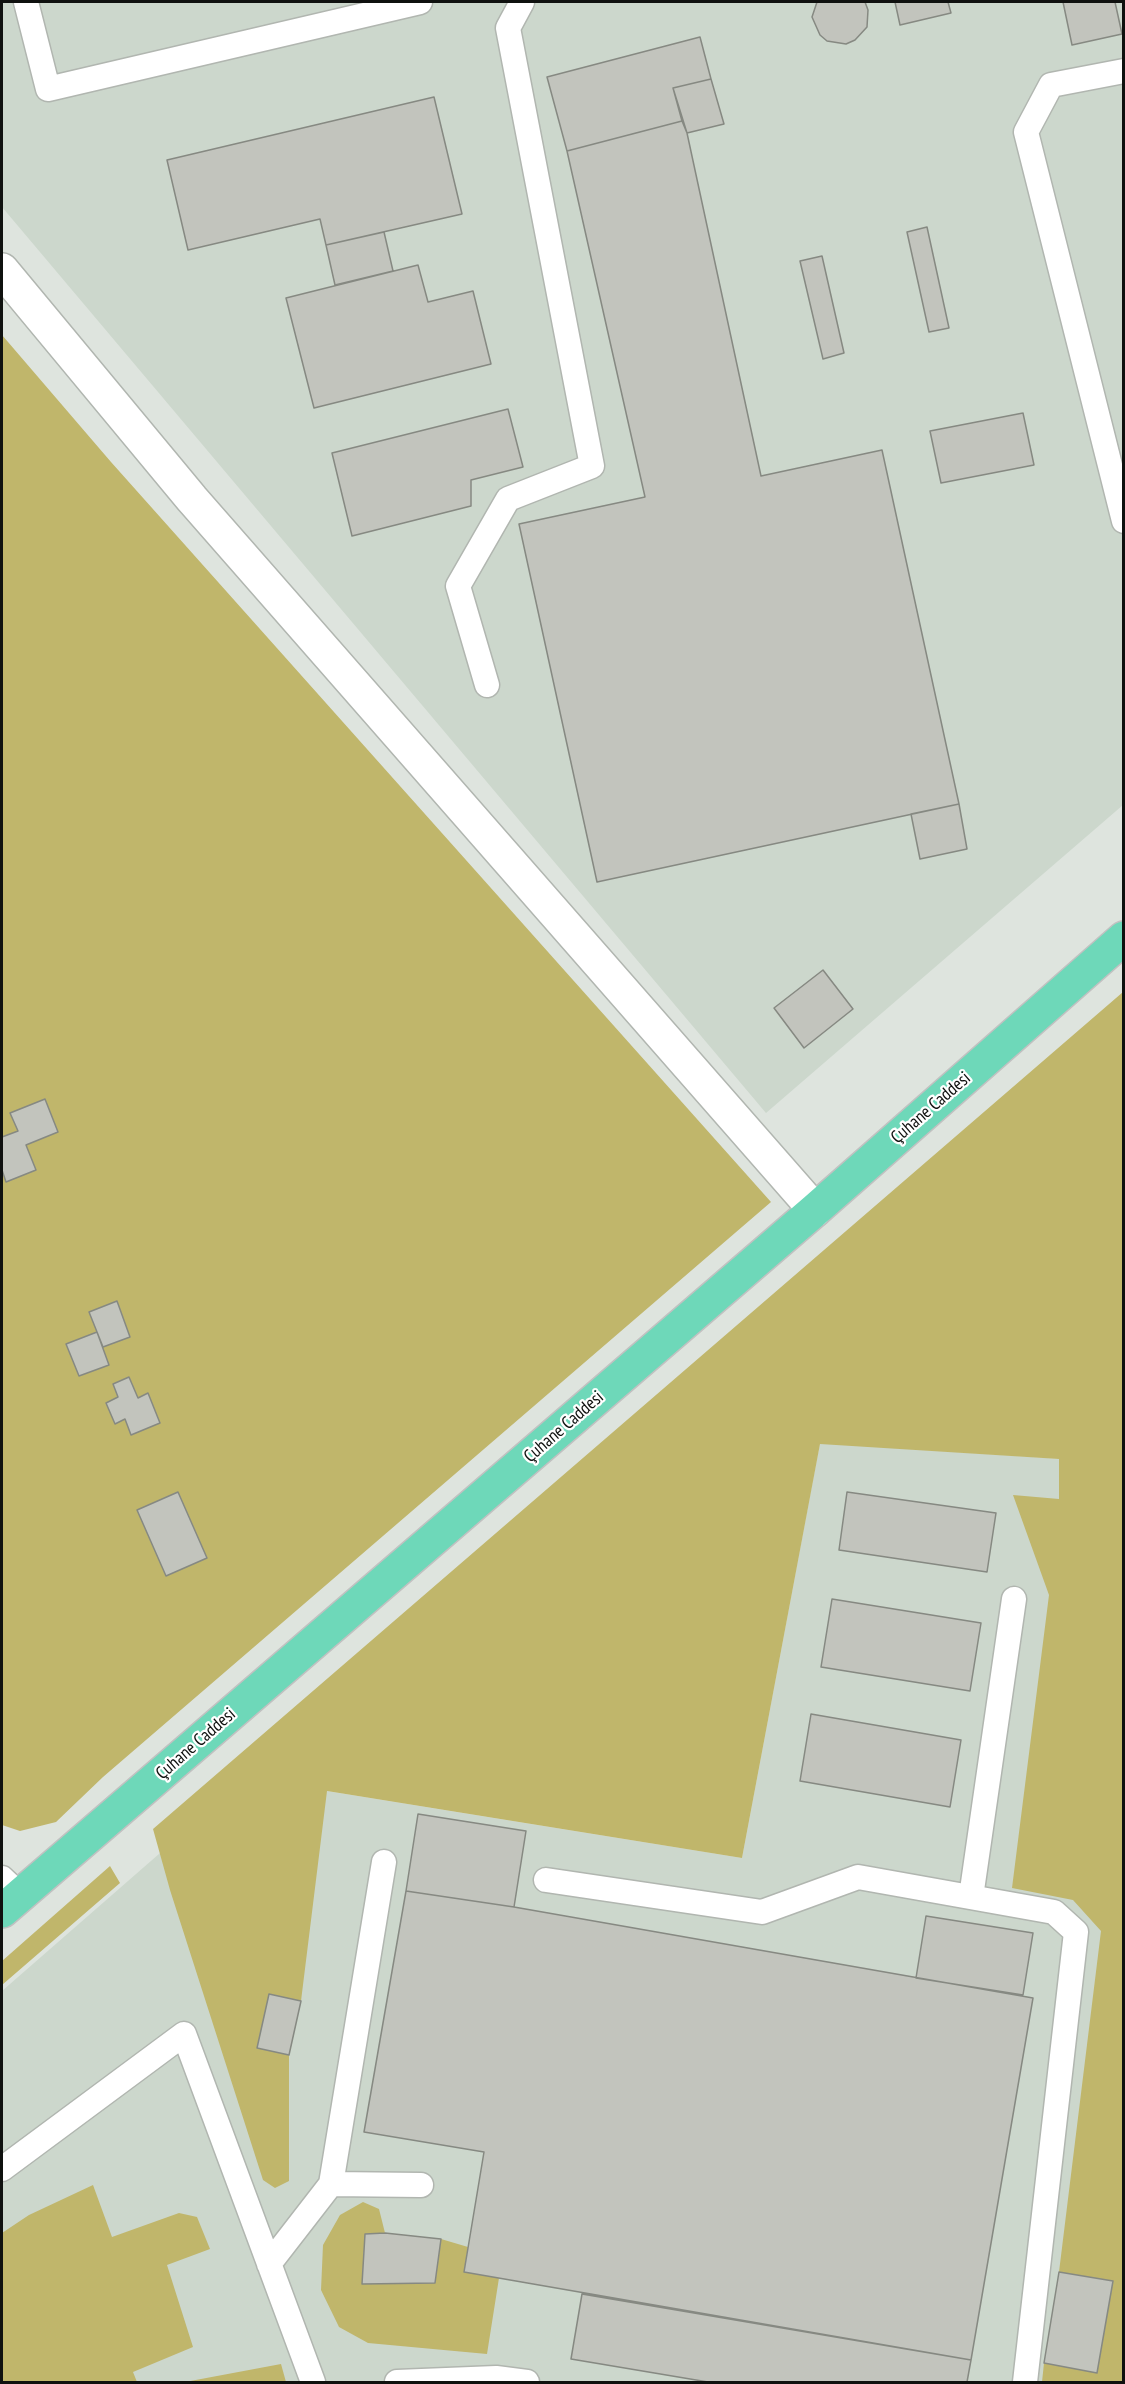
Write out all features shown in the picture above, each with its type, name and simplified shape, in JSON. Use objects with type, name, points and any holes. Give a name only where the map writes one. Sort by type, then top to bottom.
[{"type":"main road","name":"Çuhane Caddesi","points":[[8,1895],[815,1210],[1124,938]]},
{"type":"street","points":[[2,270],[192,499],[815,1210]]},
{"type":"lane","points":[[26,2],[48,89],[420,2]]},
{"type":"lane","points":[[487,685],[458,586],[508,499],[592,466],[508,28],[522,2]]},
{"type":"lane","points":[[1124,70],[1051,85],[1026,132],[1116,459],[1124,521]]},
{"type":"lane","points":[[970,1897],[1014,1599]]},
{"type":"lane","points":[[269,2264],[331,2184],[384,1862]]},
{"type":"lane","points":[[546,1880],[762,1912],[858,1877],[1054,1912],[1076,1932],[1026,2382]]},
{"type":"lane","points":[[2,2169],[184,2034],[313,2382]]},
{"type":"lane","points":[[331,2184],[421,2185]]},
{"type":"lane","points":[[397,2382],[496,2378],[527,2382]]},
{"type":"shaded area","points":[[2,2],[1123,2],[1123,805],[766,1113],[2,207]]},
{"type":"shaded area","points":[[2,335],[111,462],[771,1202],[103,1777],[56,1822],[20,1831],[2,1825]]},
{"type":"shaded area","points":[[1123,992],[1123,2382],[1042,2382],[1044,2363],[1097,2373],[1113,2281],[1059,2272],[1101,1931],[1073,1900],[1012,1888],[1049,1595],[1013,1495],[1059,1499],[1059,1459],[820,1444],[742,1858],[327,1791],[301,2001],[258,2048],[289,2055],[289,2181],[275,2188],[263,2180],[170,1890],[153,1829]]},
{"type":"shaded area","points":[[820,1443],[1123,1463],[1123,2382],[2,2382],[2,1991],[246,1778],[742,1858]]},
{"type":"shaded area","points":[[110,1866],[120,1883],[2,1985],[2,1961]]},
{"type":"shaded area","points":[[93,2185],[112,2237],[179,2213],[197,2217],[210,2249],[167,2265],[193,2347],[133,2372],[137,2382],[2,2382],[2,2233],[29,2215]]},
{"type":"shaded area","points":[[363,2202],[379,2209],[385,2233],[365,2235],[362,2284],[435,2283],[441,2239],[468,2247],[464,2272],[499,2278],[487,2354],[368,2343],[339,2327],[321,2290],[323,2245],[340,2215]]},
{"type":"shaded area","points":[[281,2364],[286,2382],[185,2382]]},
{"type":"building","points":[[817,2],[865,2],[868,10],[867,27],[855,40],[846,44],[827,41],[820,35],[812,17]]},
{"type":"building","points":[[895,2],[948,2],[951,13],[900,25]]},
{"type":"building","points":[[1063,2],[1115,2],[1122,34],[1072,45]]},
{"type":"building","points":[[700,37],[711,79],[673,88],[682,121],[567,151],[547,77]]},
{"type":"building","points":[[711,79],[724,124],[687,133],[673,88]]},
{"type":"building","points":[[434,97],[462,214],[326,245],[320,219],[188,250],[167,160]]},
{"type":"building","points":[[682,121],[687,133],[761,476],[882,450],[959,804],[597,882],[519,524],[645,497],[567,151]]},
{"type":"building","points":[[927,227],[949,328],[929,332],[907,232]]},
{"type":"building","points":[[384,232],[393,271],[335,285],[326,245]]},
{"type":"building","points":[[822,256],[844,353],[823,359],[800,261]]},
{"type":"building","points":[[418,265],[428,302],[473,291],[491,364],[314,408],[286,298]]},
{"type":"building","points":[[508,409],[523,467],[471,480],[471,506],[352,536],[332,453]]},
{"type":"building","points":[[1023,413],[1034,465],[941,483],[930,431]]},
{"type":"building","points":[[959,804],[967,849],[920,859],[911,814]]},
{"type":"building","points":[[823,970],[853,1009],[804,1048],[774,1008]]},
{"type":"building","points":[[45,1099],[58,1132],[26,1145],[36,1170],[6,1182],[2,1170],[2,1137],[18,1131],[10,1113]]},
{"type":"building","points":[[117,1301],[130,1337],[103,1347],[89,1312]]},
{"type":"building","points":[[97,1332],[109,1365],[79,1376],[66,1344]]},
{"type":"building","points":[[129,1377],[138,1398],[148,1393],[160,1423],[131,1435],[125,1419],[115,1424],[106,1403],[118,1397],[113,1384]]},
{"type":"building","points":[[178,1492],[207,1558],[166,1576],[137,1510]]},
{"type":"building","points":[[847,1492],[996,1513],[987,1572],[839,1550]]},
{"type":"building","points":[[832,1599],[981,1623],[970,1691],[821,1667]]},
{"type":"building","points":[[811,1714],[961,1740],[950,1807],[800,1781]]},
{"type":"building","points":[[418,1814],[526,1831],[514,1907],[406,1891]]},
{"type":"building","points":[[406,1891],[514,1907],[1033,1998],[971,2360],[464,2272],[484,2152],[364,2132]]},
{"type":"building","points":[[926,1916],[1033,1933],[1023,1995],[916,1978]]},
{"type":"building","points":[[269,1994],[301,2001],[289,2055],[257,2048]]},
{"type":"building","points":[[385,2233],[441,2239],[435,2283],[362,2284],[365,2234]]},
{"type":"building","points":[[1059,2272],[1113,2281],[1097,2373],[1044,2363]]},
{"type":"building","points":[[582,2294],[971,2360],[967,2382],[708,2382],[571,2359]]}]
